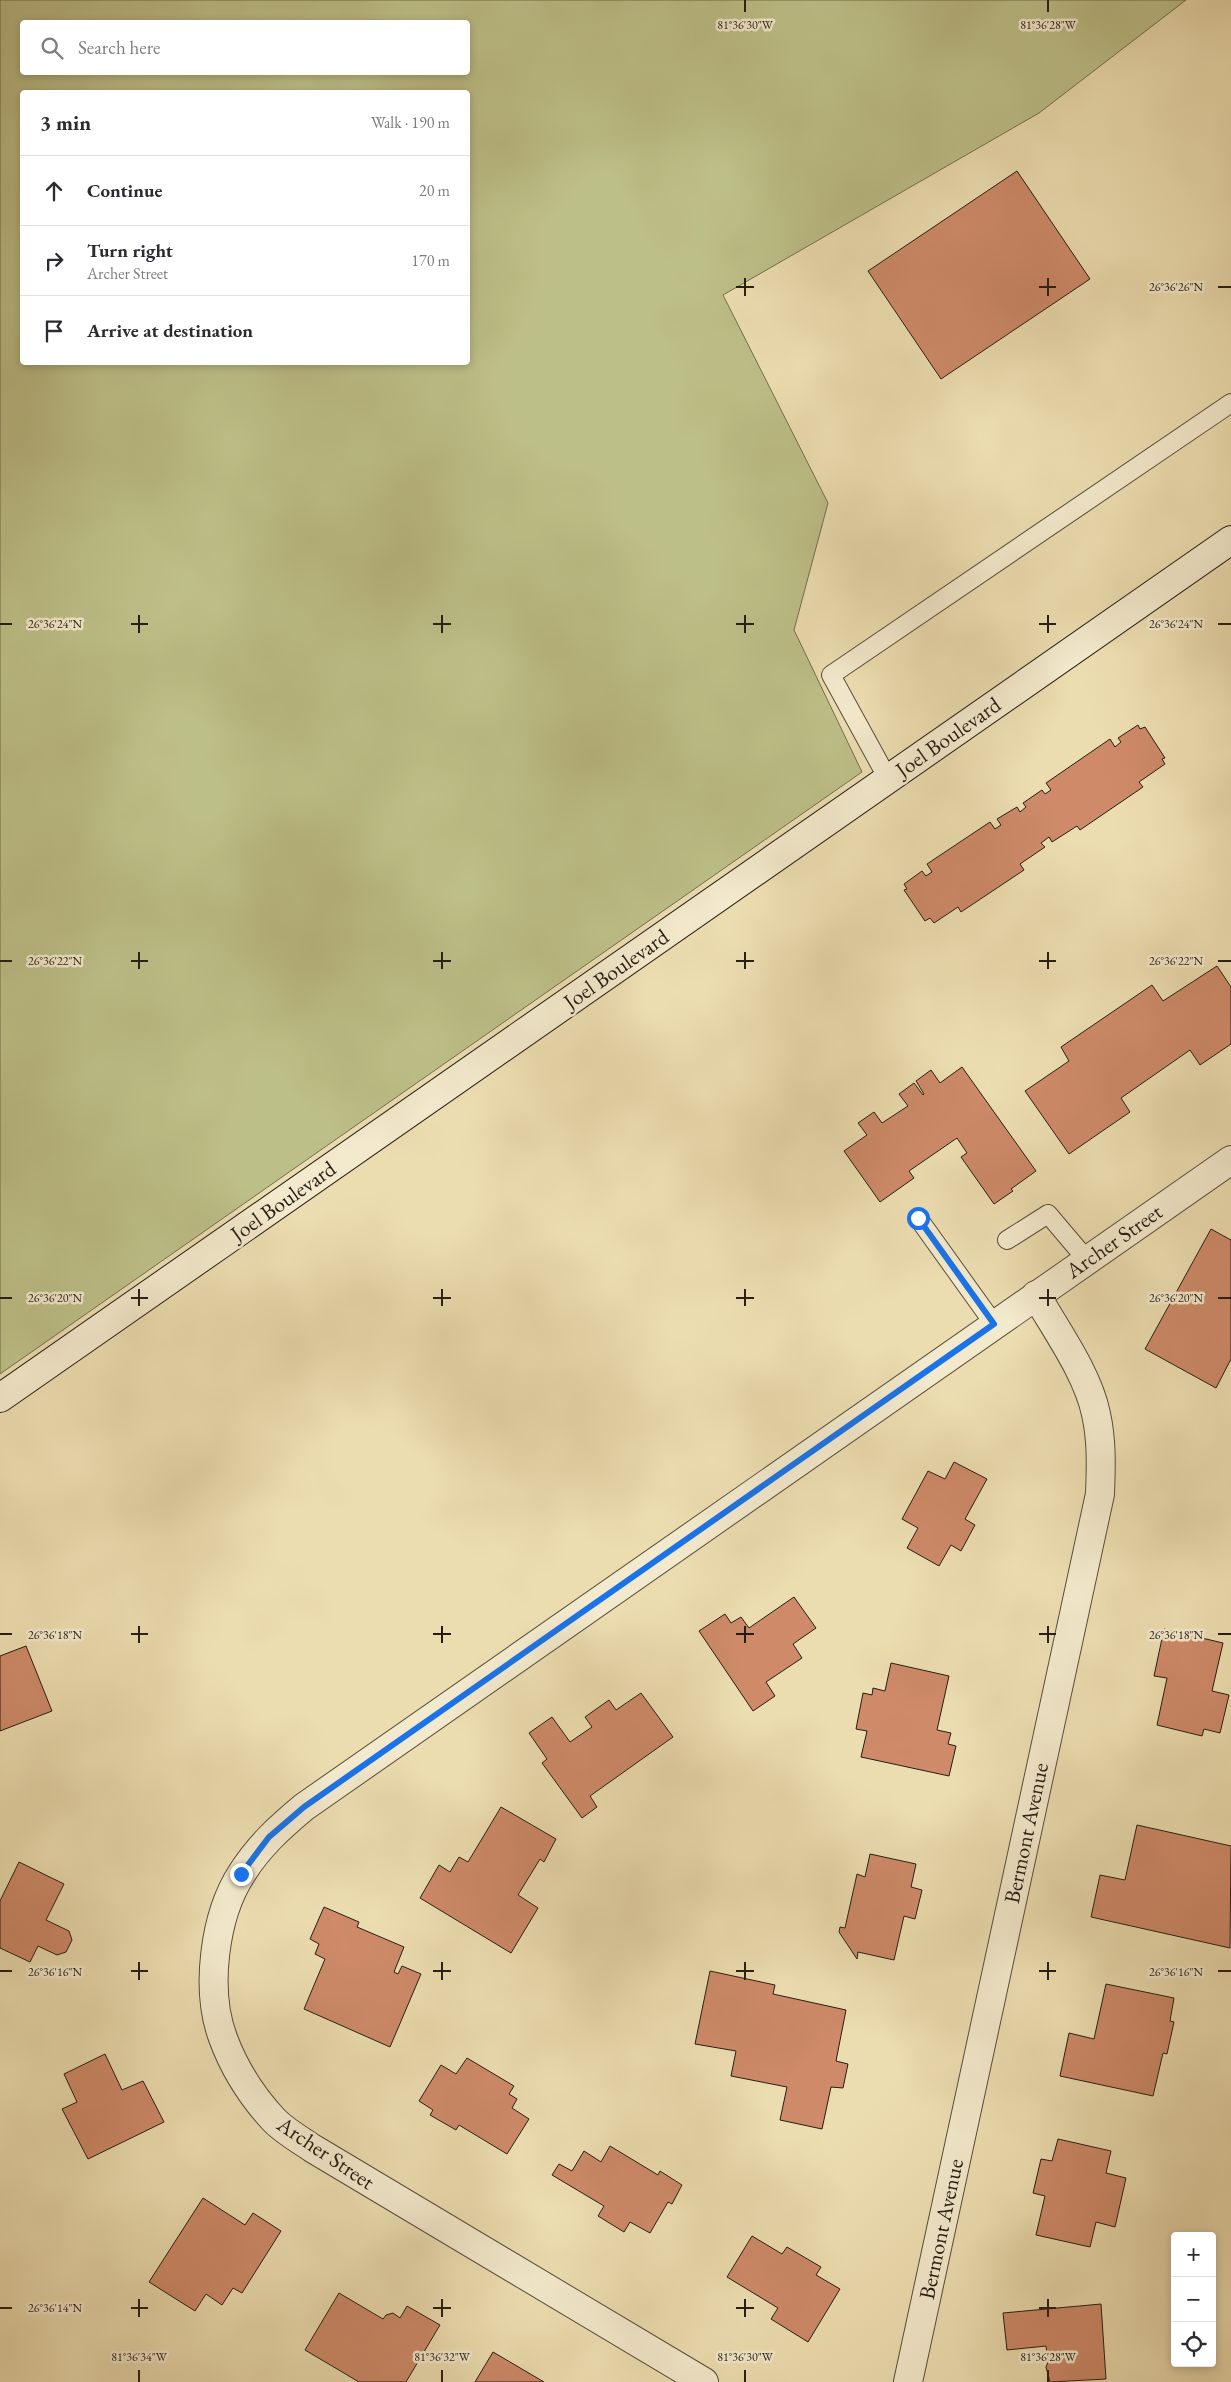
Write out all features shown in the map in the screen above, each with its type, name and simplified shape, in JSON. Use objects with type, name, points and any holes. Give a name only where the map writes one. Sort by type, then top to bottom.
[{"type":"street","name":"Joel Boulevard","points":[[0,1398],[1231,540]]},
{"type":"street","name":"Archer Street","points":[[704,2382],[312,2148],[274,2120],[244,2083],[222,2037],[215,1998],[215,1958],[222,1916],[246,1866],[269,1837],[304,1807],[1231,1160]]},
{"type":"street","name":"Bermont Avenue","points":[[908,2382],[1100,1494],[1102,1453],[1096,1412],[1081,1374],[1036,1295]]},
{"type":"lane","points":[[888,779],[831,675],[1231,403]]},
{"type":"lane","points":[[1007,1240],[1048,1214],[1087,1260]]},
{"type":"lane","points":[[918,1218],[994,1324]]},
{"type":"green space","points":[[0,0],[1186,0],[1039,113],[723,295],[828,503],[794,630],[862,772],[0,1374]]},
{"type":"building","points":[[1017,171],[1090,279],[941,379],[868,271]]},
{"type":"building","points":[[1138,725],[1140,729],[1145,727],[1165,758],[1162,759],[1165,764],[1139,782],[1143,787],[1080,830],[1077,826],[1052,842],[1049,837],[1041,843],[1045,847],[1020,864],[1024,870],[961,912],[958,907],[934,923],[930,918],[925,921],[904,890],[907,889],[904,884],[922,871],[926,876],[932,872],[927,864],[990,822],[995,829],[1001,825],[997,819],[1017,807],[1020,812],[1026,807],[1023,803],[1042,790],[1045,794],[1051,790],[1046,783],[1110,739],[1115,747],[1121,742],[1118,738]]},
{"type":"building","points":[[1217,966],[1231,987],[1231,1044],[1200,1065],[1190,1050],[1121,1098],[1130,1112],[1069,1154],[1025,1091],[1069,1061],[1061,1047],[1152,985],[1163,1001]]},
{"type":"building","points":[[962,1067],[1036,1171],[1011,1189],[1013,1191],[994,1204],[961,1157],[967,1153],[957,1138],[909,1171],[914,1178],[880,1202],[844,1151],[867,1135],[858,1123],[874,1112],[882,1123],[908,1106],[899,1094],[914,1083],[923,1095],[916,1081],[931,1070],[940,1083]]},
{"type":"building","points":[[1211,1229],[1231,1240],[1231,1359],[1216,1388],[1145,1349]]},
{"type":"building","points":[[954,1462],[987,1479],[965,1519],[975,1525],[961,1551],[951,1545],[939,1566],[907,1548],[918,1528],[902,1519],[928,1471],[945,1479]]},
{"type":"building","points":[[794,1597],[816,1628],[793,1644],[802,1658],[766,1682],[775,1696],[753,1711],[699,1631],[725,1614],[731,1623],[741,1617],[749,1628]]},
{"type":"building","points":[[1164,1629],[1223,1643],[1212,1691],[1229,1695],[1220,1733],[1204,1729],[1202,1736],[1157,1725],[1167,1678],[1154,1676]]},
{"type":"building","points":[[26,1646],[52,1711],[0,1731],[0,1656]]},
{"type":"building","points":[[891,1663],[949,1676],[937,1730],[951,1733],[948,1744],[956,1746],[949,1776],[861,1757],[867,1731],[856,1729],[863,1693],[872,1695],[873,1688],[885,1691]]},
{"type":"building","points":[[641,1693],[673,1737],[590,1796],[597,1807],[582,1818],[542,1763],[547,1759],[529,1733],[552,1717],[570,1742],[592,1727],[585,1717],[609,1700],[616,1710]]},
{"type":"building","points":[[501,1807],[556,1839],[544,1862],[540,1859],[518,1895],[538,1908],[511,1953],[420,1898],[439,1865],[450,1872],[459,1857],[468,1862]]},
{"type":"building","points":[[1137,1825],[1231,1846],[1230,1948],[1091,1917],[1100,1875],[1125,1880]]},
{"type":"building","points":[[870,1854],[916,1864],[911,1887],[922,1890],[915,1919],[904,1916],[894,1960],[858,1952],[857,1959],[839,1932],[840,1927],[845,1928],[857,1874],[865,1877]]},
{"type":"building","points":[[19,1862],[64,1884],[46,1920],[69,1931],[72,1940],[66,1952],[57,1955],[38,1946],[30,1962],[0,1948],[0,1901]]},
{"type":"building","points":[[324,1907],[359,1922],[357,1927],[404,1947],[394,1972],[398,1974],[402,1966],[421,1974],[390,2047],[304,2009],[325,1959],[315,1954],[319,1944],[310,1939]]},
{"type":"building","points":[[710,1971],[775,1985],[773,1994],[846,2010],[836,2061],[848,2064],[843,2088],[831,2087],[822,2129],[780,2120],[787,2087],[731,2076],[736,2051],[695,2044]]},
{"type":"building","points":[[1106,1984],[1174,1998],[1170,2021],[1174,2022],[1167,2054],[1163,2053],[1153,2096],[1060,2076],[1069,2033],[1094,2039]]},
{"type":"building","points":[[105,2054],[122,2090],[143,2081],[164,2122],[88,2159],[62,2109],[77,2102],[64,2074]]},
{"type":"building","points":[[467,2058],[514,2086],[509,2094],[517,2099],[512,2108],[529,2119],[507,2154],[459,2125],[456,2130],[430,2115],[433,2110],[419,2101],[441,2065],[456,2074]]},
{"type":"building","points":[[1058,2139],[1111,2151],[1106,2173],[1126,2178],[1115,2227],[1096,2222],[1090,2247],[1036,2235],[1045,2196],[1033,2193],[1041,2159],[1052,2161]]},
{"type":"building","points":[[610,2146],[658,2175],[660,2171],[682,2185],[672,2204],[668,2202],[650,2233],[630,2222],[624,2232],[598,2216],[604,2206],[552,2175],[559,2164],[572,2171],[584,2151],[601,2162]]},
{"type":"building","points":[[203,2198],[245,2225],[253,2213],[281,2231],[242,2293],[233,2288],[222,2305],[206,2294],[195,2311],[149,2282]]},
{"type":"building","points":[[752,2236],[782,2254],[787,2247],[821,2267],[816,2275],[840,2289],[808,2342],[771,2319],[778,2308],[727,2277]]},
{"type":"building","points":[[339,2293],[383,2319],[386,2315],[393,2313],[400,2318],[407,2306],[440,2325],[406,2382],[359,2382],[305,2350]]},
{"type":"building","points":[[1101,2304],[1106,2379],[1050,2382],[1046,2367],[1048,2362],[1046,2346],[1007,2350],[1003,2313]]},
{"type":"building","points":[[493,2352],[544,2382],[475,2382]]},
{"type":"route","points":[[241,1874],[269,1837],[304,1807],[994,1324],[918,1218]]}]
